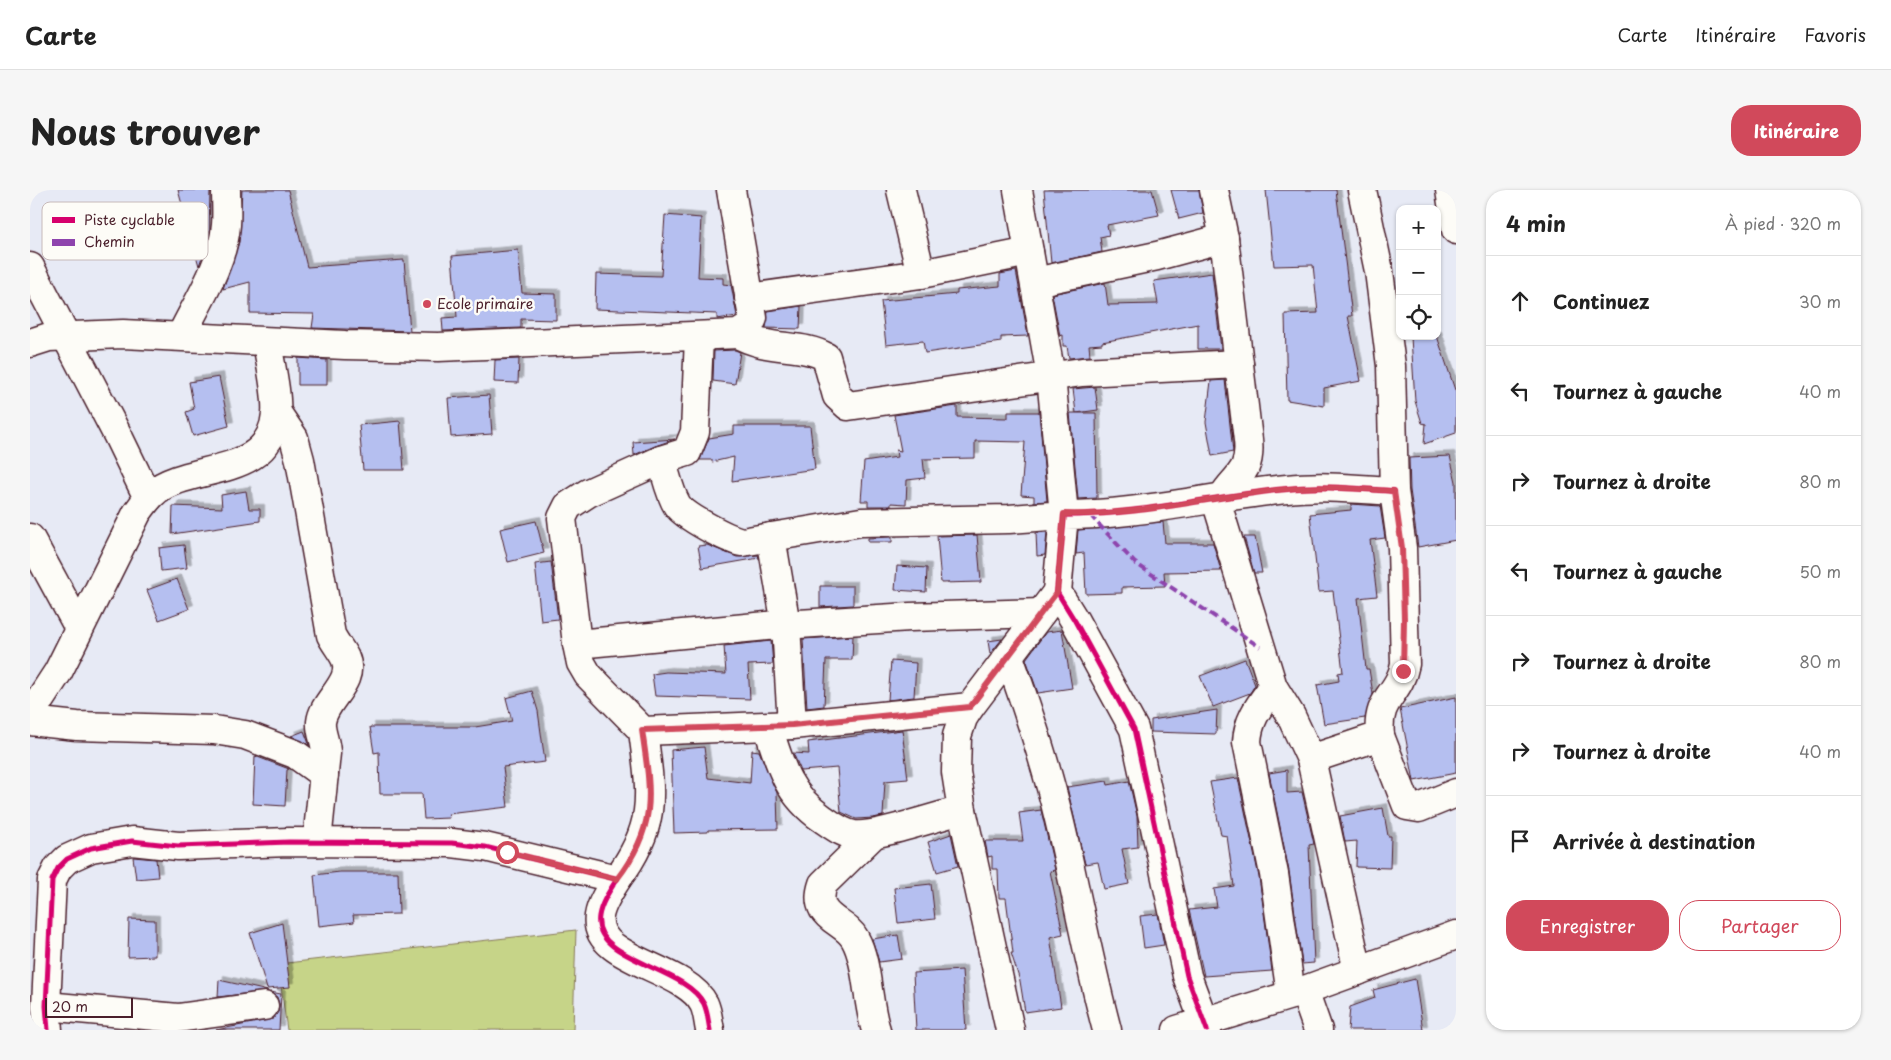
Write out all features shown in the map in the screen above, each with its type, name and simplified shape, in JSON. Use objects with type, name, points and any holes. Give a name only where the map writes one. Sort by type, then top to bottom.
[{"type":"street","points":[[181,336],[216,265],[223,245],[226,225],[226,190]]},
{"type":"street","points":[[30,342],[49,337],[123,334],[267,342],[438,347],[738,334],[749,327],[753,318],[731,190]]},
{"type":"street","points":[[901,190],[921,274]]},
{"type":"street","points":[[1010,1030],[962,810],[955,751],[957,736],[963,718],[1049,603],[1064,514],[1051,376],[1018,190]]},
{"type":"street","points":[[1214,190],[1224,238],[1249,456],[1244,468],[1221,497],[1219,510],[1221,522],[1273,687],[1291,716],[1310,759],[1358,971]]},
{"type":"street","points":[[1362,190],[1379,271],[1391,366],[1394,491],[1402,548],[1405,664],[1399,682],[1380,715],[1380,736],[1407,806],[1419,808],[1456,793]]},
{"type":"street","points":[[1450,190],[1456,230]]},
{"type":"street","points":[[1035,282],[1157,256],[1224,238]]},
{"type":"street","points":[[749,298],[921,274],[1030,252]]},
{"type":"street","points":[[30,267],[68,336],[148,498]]},
{"type":"street","points":[[738,334],[752,342],[796,349],[826,357],[837,396],[848,406],[1051,376],[1123,368],[1239,364]]},
{"type":"street","points":[[699,337],[695,432],[687,452],[661,460],[588,493],[568,506],[562,518],[576,644],[581,663],[588,675],[642,730],[650,789],[647,826],[630,862],[617,879],[605,900],[598,917],[601,933],[611,947],[690,987],[703,1002],[709,1016],[710,1030]]},
{"type":"street","points":[[30,710],[41,698],[58,672],[137,513],[148,498],[167,484],[252,456],[268,440],[276,413],[267,342]]},
{"type":"street","points":[[276,413],[294,438],[300,460],[331,634],[345,659],[347,667],[345,677],[327,703],[320,723],[326,744],[317,842]]},
{"type":"street","points":[[661,460],[677,505],[685,512],[733,540],[751,541],[861,522],[1000,519],[1064,514],[1120,513],[1288,488],[1394,491]]},
{"type":"street","points":[[771,537],[786,626],[780,726],[790,787],[802,802],[838,829],[854,835],[874,834],[962,810]]},
{"type":"street","points":[[30,538],[79,628]]},
{"type":"street","points":[[576,644],[910,617],[1049,603],[1075,621],[1134,729],[1187,976],[1206,1026]]},
{"type":"street","points":[[1008,657],[1035,728],[1059,819],[1091,971],[1107,1030]]},
{"type":"street","points":[[1273,687],[1254,713],[1248,728],[1247,742],[1298,993],[1318,1030]]},
{"type":"street","points":[[642,730],[780,726],[970,707]]},
{"type":"street","points":[[30,721],[77,726],[214,730],[245,735],[295,754],[324,775]]},
{"type":"street","points":[[1310,759],[1380,736]]},
{"type":"street","points":[[874,834],[823,884],[820,894],[823,907],[831,920],[844,927],[855,938],[876,1030]]},
{"type":"street","points":[[264,1006],[178,1018],[47,1018],[52,880],[58,868],[67,859],[91,848],[132,841],[178,846],[317,842],[414,842],[485,847],[617,879]]},
{"type":"street","points":[[1177,1030],[1206,1026],[1456,935]]},
{"type":"green space","points":[[576,930],[573,1030],[287,1030],[278,964]]},
{"type":"building","points":[[178,190],[210,190],[208,239],[208,202],[181,202]]},
{"type":"building","points":[[242,190],[288,190],[307,267],[404,260],[410,331],[312,328],[314,314],[250,313],[250,282],[223,289],[239,242]]},
{"type":"building","points":[[1044,190],[1152,190],[1159,215],[1107,225],[1109,235],[1100,237],[1102,252],[1051,263]]},
{"type":"building","points":[[1171,190],[1199,190],[1203,213],[1179,219]]},
{"type":"building","points":[[1266,190],[1336,190],[1352,316],[1348,316],[1361,381],[1324,388],[1324,406],[1287,400],[1285,314],[1318,313],[1313,265],[1274,266]]},
{"type":"building","points":[[665,215],[701,218],[698,277],[723,278],[723,284],[731,285],[737,316],[717,319],[717,314],[595,309],[596,274],[661,276]]},
{"type":"building","points":[[518,250],[522,293],[556,294],[556,320],[521,319],[521,328],[443,331],[442,318],[457,317],[452,256]]},
{"type":"building","points":[[1016,271],[1028,336],[1001,337],[1001,342],[925,353],[923,341],[886,345],[881,301],[957,294],[957,290],[1000,286],[1000,274]]},
{"type":"building","points":[[1212,273],[1221,349],[1198,349],[1198,324],[1089,345],[1090,356],[1069,358],[1067,346],[1063,346],[1063,335],[1060,336],[1052,294],[1105,283],[1108,305],[1158,304],[1154,281]]},
{"type":"building","points":[[801,306],[800,329],[766,328],[768,311]]},
{"type":"building","points":[[1411,340],[1438,340],[1456,393],[1456,433],[1424,444],[1426,424],[1422,423],[1415,401]]},
{"type":"building","points":[[735,350],[740,352],[735,384],[713,381],[714,351]]},
{"type":"building","points":[[298,358],[327,360],[327,385],[298,385]]},
{"type":"building","points":[[519,359],[518,383],[494,382],[495,360]]},
{"type":"building","points":[[219,377],[229,426],[193,436],[186,412],[194,409],[189,382]]},
{"type":"building","points":[[1225,380],[1233,452],[1212,456],[1206,422],[1211,381]]},
{"type":"building","points":[[1095,387],[1098,410],[1076,413],[1073,389]]},
{"type":"building","points":[[489,395],[492,434],[451,437],[448,398]]},
{"type":"building","points":[[957,406],[957,417],[1008,418],[1008,412],[1039,412],[1047,501],[1034,502],[1034,496],[1021,495],[1025,442],[975,441],[975,458],[923,459],[925,478],[907,480],[906,504],[891,503],[891,506],[868,506],[868,501],[861,501],[864,462],[897,457],[896,450],[901,451],[894,415]]},
{"type":"building","points":[[1070,413],[1096,413],[1097,498],[1078,499]]},
{"type":"building","points":[[400,421],[404,470],[363,470],[359,425]]},
{"type":"building","points":[[734,426],[810,426],[815,469],[732,481],[734,457],[712,462],[712,460],[700,460],[709,438],[734,434]]},
{"type":"building","points":[[675,439],[655,446],[634,455],[633,442]]},
{"type":"building","points":[[1450,456],[1456,482],[1456,540],[1418,547],[1410,490],[1409,458]]},
{"type":"building","points":[[246,491],[249,509],[260,509],[260,521],[172,534],[173,506],[222,508],[221,495]]},
{"type":"building","points":[[1351,504],[1380,506],[1385,538],[1370,540],[1377,596],[1358,598],[1366,669],[1369,669],[1373,694],[1365,718],[1324,724],[1317,685],[1339,681],[1338,673],[1343,672],[1333,591],[1319,592],[1310,514],[1351,510]]},
{"type":"building","points":[[536,521],[544,553],[508,562],[500,529]]},
{"type":"building","points":[[1163,522],[1165,543],[1213,543],[1221,571],[1164,572],[1165,586],[1122,587],[1122,593],[1086,594],[1084,553],[1076,554],[1078,530]]},
{"type":"building","points":[[1047,532],[1045,555],[1037,556],[1036,533]]},
{"type":"building","points":[[977,535],[981,582],[941,583],[937,536]]},
{"type":"building","points":[[892,537],[892,542],[868,542],[868,538]]},
{"type":"building","points":[[1244,537],[1255,537],[1262,573],[1254,573]]},
{"type":"building","points":[[184,545],[187,568],[161,571],[159,548]]},
{"type":"building","points":[[707,545],[737,557],[758,555],[759,558],[702,568],[698,546]]},
{"type":"building","points":[[551,562],[558,619],[541,621],[535,564]]},
{"type":"building","points":[[897,566],[927,568],[926,592],[895,590]]},
{"type":"building","points":[[177,579],[189,609],[159,620],[147,590]]},
{"type":"building","points":[[820,586],[853,586],[853,605],[820,607]]},
{"type":"building","points":[[1062,630],[1072,688],[1038,693],[1026,659],[1046,632]]},
{"type":"building","points":[[853,636],[852,660],[826,660],[824,706],[807,708],[803,639]]},
{"type":"building","points":[[1002,639],[990,654],[988,641]]},
{"type":"building","points":[[771,641],[773,664],[748,665],[750,699],[655,696],[652,674],[666,672],[726,674],[724,646]]},
{"type":"building","points":[[1245,659],[1255,685],[1250,693],[1213,707],[1200,676]]},
{"type":"building","points":[[891,661],[916,663],[914,697],[888,700]]},
{"type":"building","points":[[532,691],[538,711],[545,762],[503,767],[508,807],[448,814],[449,818],[424,819],[422,794],[380,794],[379,752],[374,753],[370,727],[475,727],[512,721],[506,698]]},
{"type":"building","points":[[1456,697],[1456,773],[1414,781],[1400,709]]},
{"type":"building","points":[[1217,710],[1216,734],[1151,732],[1151,720]]},
{"type":"building","points":[[902,730],[908,779],[885,781],[883,816],[856,819],[841,812],[837,768],[801,771],[793,753],[809,754],[808,742]]},
{"type":"building","points":[[304,731],[308,741],[309,745],[291,736]]},
{"type":"building","points":[[704,747],[708,778],[750,783],[752,750],[759,751],[777,793],[778,829],[708,830],[708,832],[674,833],[671,750]]},
{"type":"building","points":[[255,756],[289,769],[287,770],[285,806],[253,804]]},
{"type":"building","points":[[1287,770],[1287,793],[1302,792],[1314,844],[1309,845],[1314,963],[1302,964],[1289,871],[1269,773]]},
{"type":"building","points":[[1238,778],[1259,877],[1272,971],[1204,976],[1189,910],[1217,907],[1214,889],[1234,886],[1227,836],[1221,835],[1210,782]]},
{"type":"building","points":[[1107,781],[1108,785],[1129,781],[1137,816],[1138,847],[1122,849],[1129,884],[1104,889],[1098,862],[1085,864],[1067,787]]},
{"type":"building","points":[[1383,808],[1388,836],[1391,836],[1390,868],[1356,867],[1357,841],[1345,842],[1340,816]]},
{"type":"building","points":[[1041,810],[1055,870],[1050,871],[1063,934],[1050,937],[1061,1007],[1025,1012],[1020,981],[1011,953],[1013,953],[1006,898],[999,898],[998,869],[992,869],[992,856],[988,857],[985,841],[1023,841],[1019,813]]},
{"type":"building","points":[[951,834],[958,866],[937,872],[928,842]]},
{"type":"building","points":[[133,857],[156,859],[158,877],[136,879]]},
{"type":"building","points":[[340,872],[398,872],[399,914],[353,915],[354,922],[319,926],[314,875]]},
{"type":"building","points":[[931,884],[935,919],[898,923],[894,888]]},
{"type":"building","points":[[1158,914],[1164,945],[1144,948],[1140,916]]},
{"type":"building","points":[[129,919],[155,920],[155,956],[128,957]]},
{"type":"building","points":[[282,923],[290,987],[267,989],[250,933]]},
{"type":"building","points":[[898,935],[902,959],[879,962],[872,939]]},
{"type":"building","points":[[962,970],[966,1030],[916,1030],[913,973]]},
{"type":"building","points":[[1415,979],[1423,1030],[1348,1030],[1350,1007],[1375,998],[1373,990]]},
{"type":"building","points":[[219,980],[268,991],[218,997]]},
{"type":"building","points":[[270,992],[281,994],[279,1030],[216,1030],[273,1019],[278,1012],[279,1004],[277,997]]},
{"type":"marked path","points":[[1090,515],[1135,563],[1260,647]]},
{"type":"cycle path","points":[[1207,1030],[1187,976],[1134,729],[1057,592],[1064,515],[1148,509],[1259,492],[1313,487],[1394,491]]},
{"type":"cycle path","points":[[48,1030],[46,1006],[52,880],[58,868],[67,859],[91,848],[132,841],[178,846],[289,842],[452,843],[485,847],[617,879],[600,911],[601,931],[610,943],[624,954],[679,981],[694,991],[704,1004],[710,1030]]},
{"type":"place","name":"Ecole primaire","points":[[427,304]]},
{"type":"route","points":[[507,852],[617,879],[630,862],[647,826],[650,789],[642,730],[710,730],[792,725],[970,707],[1057,592],[1064,514],[1120,513],[1288,488],[1394,491],[1402,548],[1405,664],[1403,671]]}]
